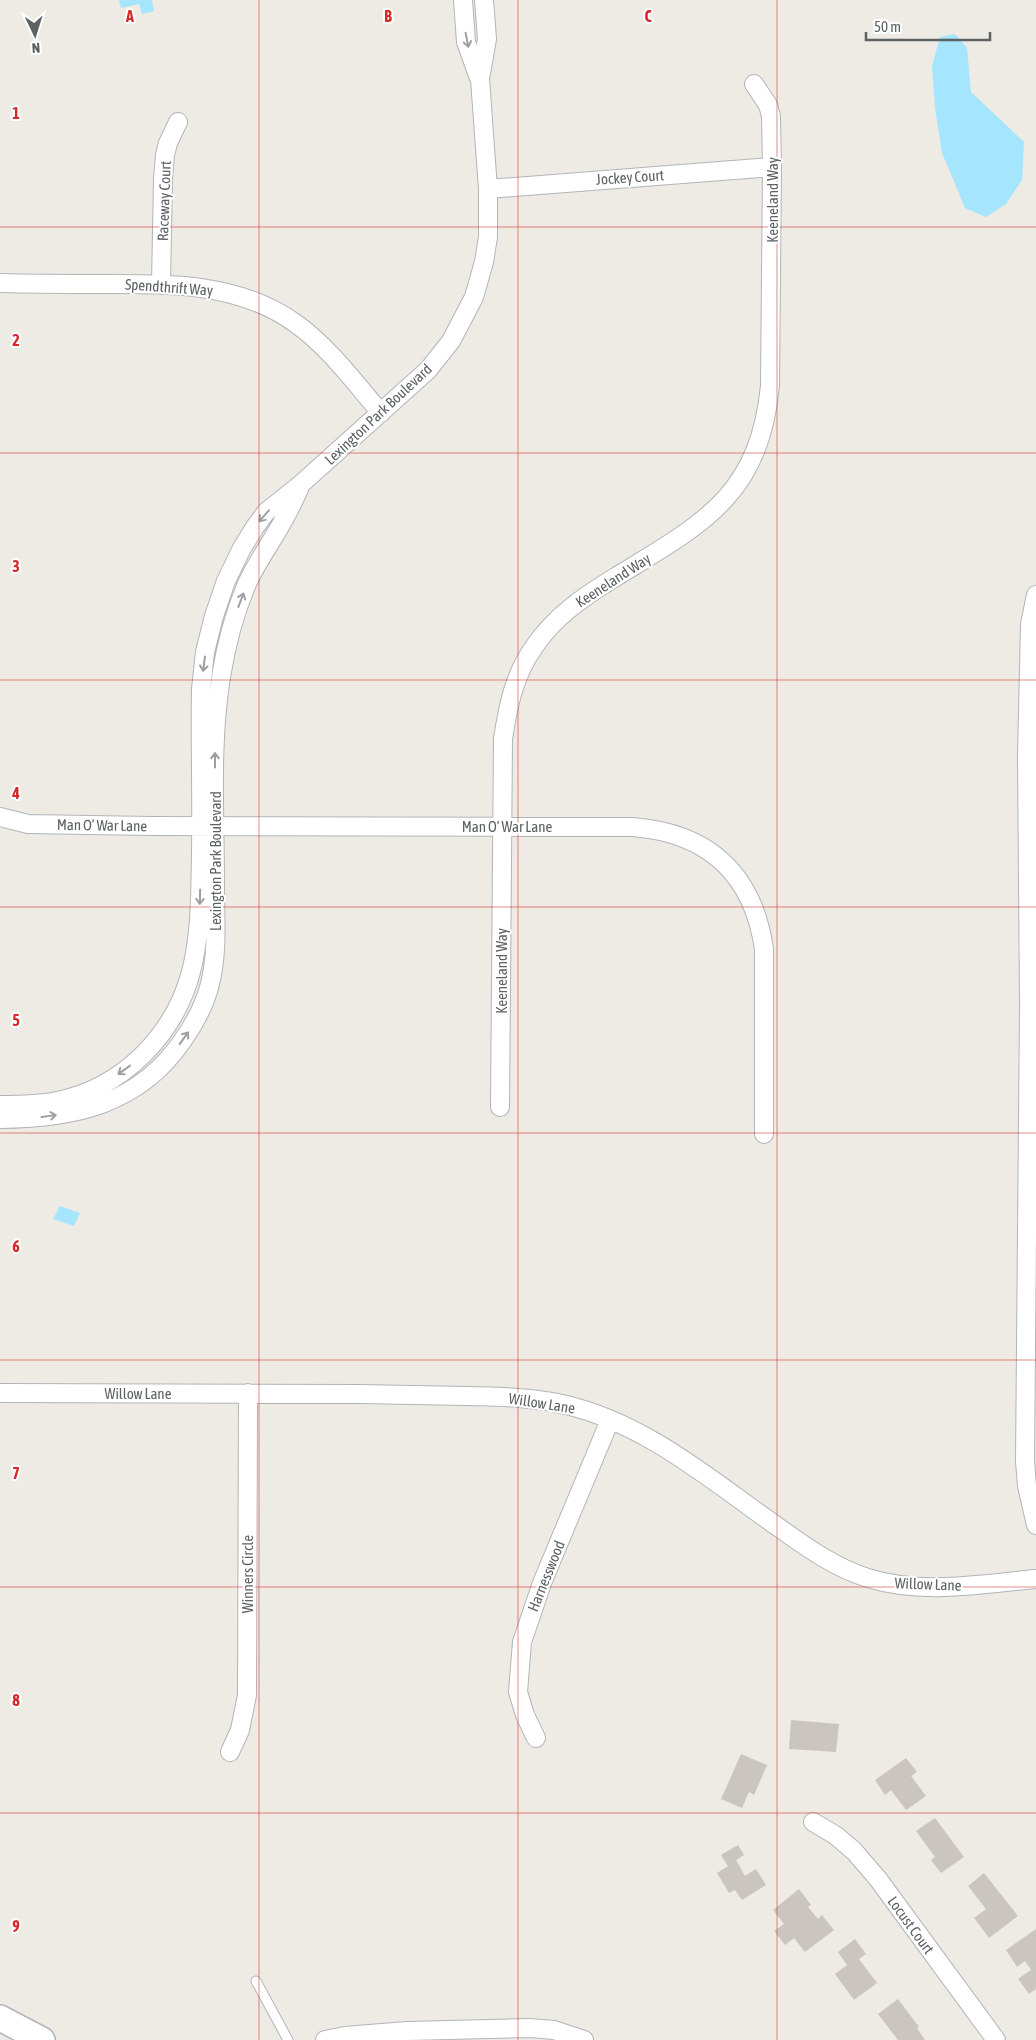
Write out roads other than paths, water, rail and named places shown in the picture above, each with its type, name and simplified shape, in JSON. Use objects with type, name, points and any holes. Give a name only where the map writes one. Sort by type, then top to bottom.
[{"type":"main road","points":[[0,2018],[42,2040]]},
{"type":"street","name":"Lexington Park Boulevard","points":[[463,0],[466,42],[480,79]]},
{"type":"street","name":"Lexington Park Boulevard","points":[[0,1105],[25,1105],[56,1101],[81,1094],[103,1084],[143,1056],[160,1037],[173,1017],[183,995],[191,971],[200,910],[220,679],[227,643],[247,585],[263,552],[283,521],[301,484],[428,370],[451,341],[474,297],[484,262],[488,237],[488,189],[480,79],[487,39],[484,0]]},
{"type":"street","name":"Keeneland Way","points":[[500,1107],[503,739],[509,703],[521,668],[549,628],[586,596],[690,531],[710,516],[727,499],[753,457],[762,434],[768,410],[770,386],[771,116],[768,104],[754,84]]},
{"type":"street","name":"Raceway Court","points":[[161,284],[165,155],[178,122]]},
{"type":"street","name":"Jockey Court","points":[[488,189],[772,167]]},
{"type":"street","name":"Spendthrift Way","points":[[0,284],[161,284],[206,288],[253,300],[275,310],[295,323],[323,347],[382,413]]},
{"type":"street","points":[[1036,595],[1030,624],[1028,674],[1028,1014],[1031,1317],[1025,1461],[1027,1486],[1036,1525]]},
{"type":"street","name":"Man O’ War Lane","points":[[0,816],[28,824],[633,827],[658,829],[681,836],[703,847],[723,862],[740,880],[752,901],[761,924],[764,949],[764,1134]]},
{"type":"street","name":"Lexington Park Boulevard","points":[[0,1119],[30,1119],[75,1113],[110,1102],[132,1091],[151,1076],[176,1050],[202,1008],[210,985],[214,961],[208,826]]},
{"type":"street","name":"Willow Lane","points":[[0,1393],[248,1393],[525,1398],[561,1404],[610,1420],[662,1446],[803,1545],[858,1575],[895,1585],[920,1587],[1036,1579]]},
{"type":"street","name":"Winners Circle","points":[[230,1752],[244,1718],[246,1695],[248,1393]]},
{"type":"street","name":"Harnesswood","points":[[536,1738],[525,1716],[518,1692],[522,1642],[542,1583],[610,1420]]},
{"type":"street","name":"Locust Court","points":[[813,1822],[835,1835],[854,1851],[878,1879],[996,2040]]},
{"type":"street","points":[[325,2040],[345,2036],[407,2031],[530,2028],[554,2030],[584,2040]]},
{"type":"lane","points":[[256,1981],[288,2040]]},
{"type":"water","points":[[119,0],[152,0],[154,11],[142,14],[139,4],[121,8]]},
{"type":"water","points":[[955,34],[967,48],[971,92],[1024,142],[1022,180],[1006,204],[986,217],[965,208],[942,153],[935,108],[932,66],[940,37]]},
{"type":"water","points":[[60,1206],[80,1213],[74,1226],[53,1219]]}]
